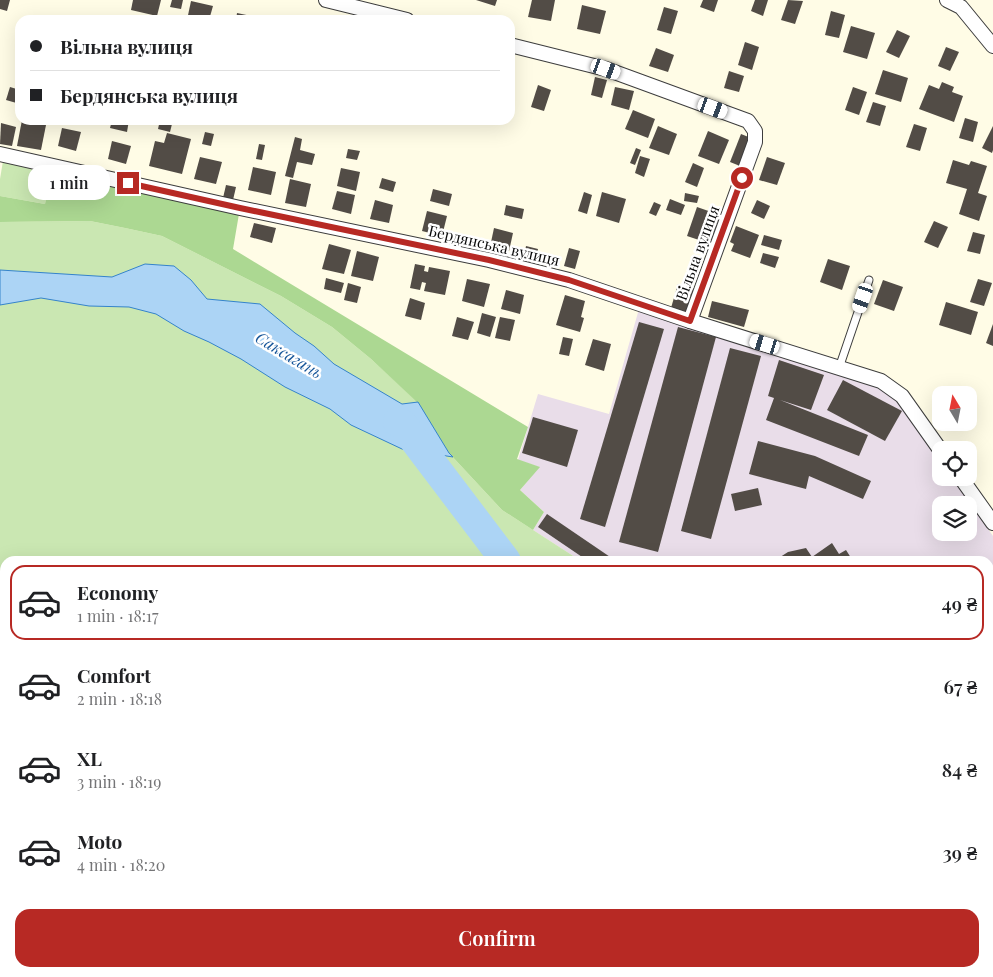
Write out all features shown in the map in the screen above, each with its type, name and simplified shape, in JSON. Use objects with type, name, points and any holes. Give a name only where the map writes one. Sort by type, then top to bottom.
[{"type":"street","points":[[326,0],[388,15]]},
{"type":"street","points":[[947,0],[965,4],[993,46]]},
{"type":"street","name":"Вільна вулиця","points":[[515,46],[606,69],[748,121],[754,131],[755,142],[690,321]]},
{"type":"street","name":"Бердянська вулиця","points":[[0,154],[231,206],[489,260],[569,280],[690,321],[881,381],[902,396],[934,441]]},
{"type":"street","points":[[966,486],[993,523]]},
{"type":"lane","points":[[839,368],[869,280]]},
{"type":"shaded area","points":[[639,309],[879,384],[897,398],[932,449],[932,486],[958,486],[965,496],[932,496],[932,541],[977,541],[977,513],[993,536],[993,556],[573,556],[533,530],[544,512],[520,490],[539,467],[518,460],[538,394],[609,414]]},
{"type":"green space","points":[[4,155],[52,166],[45,204],[0,196],[0,179]]},
{"type":"green space","points":[[52,166],[240,208],[233,249],[528,427],[517,459],[540,467],[520,490],[544,512],[533,530],[502,510],[449,453],[417,402],[371,359],[332,327],[281,296],[162,236],[90,221],[0,222],[0,196],[45,204]]},
{"type":"green space","points":[[90,221],[162,236],[281,296],[332,327],[371,359],[418,402],[449,453],[502,510],[573,556],[0,556],[0,222]]},
{"type":"water","points":[[145,264],[174,266],[191,280],[207,299],[260,304],[334,364],[402,404],[418,402],[453,457],[402,449],[351,425],[330,409],[285,387],[241,359],[184,331],[156,314],[129,307],[89,306],[41,298],[0,305],[0,270],[112,277]]},
{"type":"building","points":[[0,0],[10,0],[7,11],[0,9]]},
{"type":"building","points":[[133,0],[161,0],[157,15],[131,10]]},
{"type":"building","points":[[172,0],[183,0],[181,9],[170,7]]},
{"type":"building","points":[[476,0],[497,0],[495,6]]},
{"type":"building","points":[[532,0],[555,0],[551,21],[528,17]]},
{"type":"building","points":[[703,0],[718,0],[714,12],[700,7]]},
{"type":"building","points":[[755,0],[768,0],[763,16],[751,11]]},
{"type":"building","points":[[788,0],[803,1],[795,24],[781,20]]},
{"type":"building","points":[[191,1],[213,6],[210,15],[188,15]]},
{"type":"building","points":[[582,5],[606,11],[600,34],[577,29]]},
{"type":"building","points":[[664,7],[678,11],[671,34],[657,30]]},
{"type":"building","points":[[831,11],[845,15],[839,38],[825,35]]},
{"type":"building","points":[[851,26],[875,33],[867,59],[843,52]]},
{"type":"building","points":[[897,30],[910,36],[899,58],[886,52]]},
{"type":"building","points":[[745,42],[759,47],[752,70],[738,65]]},
{"type":"building","points":[[946,47],[959,52],[950,71],[938,66]]},
{"type":"building","points":[[656,48],[674,55],[668,72],[649,66]]},
{"type":"building","points":[[883,70],[908,78],[901,102],[875,94]]},
{"type":"building","points":[[729,71],[744,76],[739,92],[724,88]]},
{"type":"building","points":[[595,77],[607,80],[602,98],[591,95]]},
{"type":"building","points":[[942,82],[954,87],[952,92],[963,96],[954,122],[919,109],[929,85],[939,89]]},
{"type":"building","points":[[538,85],[551,90],[544,111],[531,107]]},
{"type":"building","points":[[10,87],[15,88],[15,103],[6,100]]},
{"type":"building","points":[[615,87],[634,91],[629,110],[611,105]]},
{"type":"building","points":[[853,87],[867,92],[859,115],[845,110]]},
{"type":"building","points":[[873,102],[886,106],[880,126],[866,122]]},
{"type":"building","points":[[633,110],[655,119],[648,138],[625,129]]},
{"type":"building","points":[[965,118],[978,122],[973,142],[959,138]]},
{"type":"building","points":[[1,123],[16,127],[12,146],[0,144]]},
{"type":"building","points":[[914,124],[927,128],[920,151],[906,147]]},
{"type":"building","points":[[21,125],[46,125],[41,150],[17,146]]},
{"type":"building","points":[[111,125],[128,125],[127,132],[110,128]]},
{"type":"building","points":[[159,125],[172,125],[170,132],[158,129]]},
{"type":"building","points":[[658,126],[677,134],[669,155],[649,148]]},
{"type":"building","points":[[993,126],[993,150],[992,153],[982,148]]},
{"type":"building","points":[[62,128],[81,132],[76,151],[58,146]]},
{"type":"building","points":[[708,131],[729,140],[719,164],[698,156]]},
{"type":"building","points":[[205,132],[214,134],[211,146],[202,144]]},
{"type":"building","points":[[167,133],[191,139],[182,174],[149,166],[155,141],[164,143]]},
{"type":"building","points":[[741,134],[751,138],[740,166],[730,162]]},
{"type":"building","points":[[295,137],[302,139],[300,150],[315,154],[312,165],[297,162],[293,178],[285,176]]},
{"type":"building","points":[[112,141],[131,146],[126,164],[108,159]]},
{"type":"building","points":[[259,144],[265,145],[262,160],[256,159]]},
{"type":"building","points":[[636,148],[641,150],[635,165],[630,163]]},
{"type":"building","points":[[348,149],[360,151],[357,160],[346,158]]},
{"type":"building","points":[[640,156],[650,159],[644,177],[635,173]]},
{"type":"building","points":[[200,157],[222,162],[216,184],[194,179]]},
{"type":"building","points":[[767,157],[785,163],[777,185],[759,180]]},
{"type":"building","points":[[953,160],[969,165],[971,161],[987,166],[978,193],[987,196],[979,221],[959,214],[967,189],[946,183]]},
{"type":"building","points":[[693,163],[704,168],[697,187],[685,182]]},
{"type":"building","points":[[253,167],[276,172],[271,195],[248,190]]},
{"type":"building","points":[[341,168],[360,172],[356,191],[337,186]]},
{"type":"building","points":[[382,178],[396,182],[393,192],[379,188]]},
{"type":"building","points":[[290,179],[311,184],[306,207],[285,203]]},
{"type":"building","points":[[226,185],[236,187],[233,200],[223,198]]},
{"type":"building","points":[[433,189],[452,194],[449,206],[430,201]]},
{"type":"building","points":[[337,191],[355,195],[351,214],[332,209]]},
{"type":"building","points":[[584,192],[592,195],[587,214],[578,211]]},
{"type":"building","points":[[602,192],[626,199],[619,223],[596,216]]},
{"type":"building","points":[[685,193],[699,196],[697,203],[684,201]]},
{"type":"building","points":[[670,199],[685,205],[681,215],[666,210]]},
{"type":"building","points":[[375,200],[393,205],[389,223],[370,219]]},
{"type":"building","points":[[757,200],[770,206],[764,219],[751,213]]},
{"type":"building","points":[[654,202],[661,205],[656,216],[649,213]]},
{"type":"building","points":[[506,205],[524,209],[522,219],[504,215]]},
{"type":"building","points":[[697,207],[720,215],[711,244],[687,236]]},
{"type":"building","points":[[427,211],[447,216],[442,236],[422,231]]},
{"type":"building","points":[[934,221],[948,227],[938,248],[924,242]]},
{"type":"building","points":[[254,223],[276,228],[272,243],[250,237]]},
{"type":"building","points":[[736,226],[759,235],[750,258],[731,251],[734,244],[730,242]]},
{"type":"building","points":[[494,228],[513,233],[509,251],[490,247]]},
{"type":"building","points":[[973,232],[985,235],[980,254],[967,251]]},
{"type":"building","points":[[764,235],[782,240],[779,250],[761,245]]},
{"type":"building","points":[[329,244],[351,250],[344,274],[322,269]]},
{"type":"building","points":[[526,246],[538,249],[535,263],[523,261]]},
{"type":"building","points":[[569,248],[580,251],[575,269],[564,266]]},
{"type":"building","points":[[357,251],[379,257],[373,281],[351,276]]},
{"type":"building","points":[[763,253],[779,257],[775,268],[760,263]]},
{"type":"building","points":[[828,259],[850,266],[842,290],[820,282]]},
{"type":"building","points":[[415,264],[425,266],[424,271],[428,272],[429,267],[450,271],[445,295],[424,291],[426,283],[422,282],[420,290],[410,288]]},
{"type":"building","points":[[326,278],[344,283],[341,293],[324,289]]},
{"type":"building","points":[[467,279],[490,284],[484,307],[462,301]]},
{"type":"building","points":[[978,279],[992,283],[984,306],[970,302]]},
{"type":"building","points":[[883,280],[903,287],[894,311],[874,304]]},
{"type":"building","points":[[348,283],[361,287],[357,303],[344,300]]},
{"type":"building","points":[[678,284],[696,289],[689,313],[671,308]]},
{"type":"building","points":[[506,290],[524,295],[520,314],[501,309]]},
{"type":"building","points":[[565,295],[585,301],[581,317],[584,318],[580,332],[556,325]]},
{"type":"building","points":[[410,298],[425,303],[421,320],[405,316]]},
{"type":"building","points":[[712,301],[749,310],[744,327],[708,317]]},
{"type":"building","points":[[946,302],[978,312],[971,335],[939,325]]},
{"type":"building","points":[[482,313],[496,317],[490,337],[477,333]]},
{"type":"building","points":[[457,317],[474,322],[468,340],[452,336]]},
{"type":"building","points":[[500,317],[515,320],[510,341],[495,338]]},
{"type":"building","points":[[639,322],[664,329],[605,527],[580,519]]},
{"type":"building","points":[[993,324],[993,346],[986,343]]},
{"type":"building","points":[[678,327],[716,337],[658,552],[619,542]]},
{"type":"building","points":[[563,337],[573,339],[569,356],[559,354]]},
{"type":"building","points":[[593,339],[611,344],[604,371],[585,365]]},
{"type":"building","points":[[730,348],[761,356],[711,539],[681,531]]},
{"type":"building","points":[[779,360],[824,375],[811,410],[780,400],[868,435],[859,456],[766,420],[774,398],[768,396]]},
{"type":"building","points":[[843,380],[902,411],[885,441],[827,410]]},
{"type":"building","points":[[533,417],[578,430],[567,467],[522,453]]},
{"type":"building","points":[[758,441],[815,456],[871,481],[863,499],[809,476],[806,489],[749,474]]},
{"type":"building","points":[[758,488],[762,505],[735,511],[731,494]]},
{"type":"building","points":[[547,514],[609,556],[581,556],[538,527]]},
{"type":"building","points":[[832,543],[839,554],[846,550],[850,556],[813,556]]},
{"type":"building","points":[[806,548],[811,556],[782,556],[788,552]]},
{"type":"waterway","name":"Саксагань","points":[[398,422],[403,425],[502,556]]},
{"type":"route","points":[[128,183],[489,260],[569,280],[690,321],[742,178]]}]
